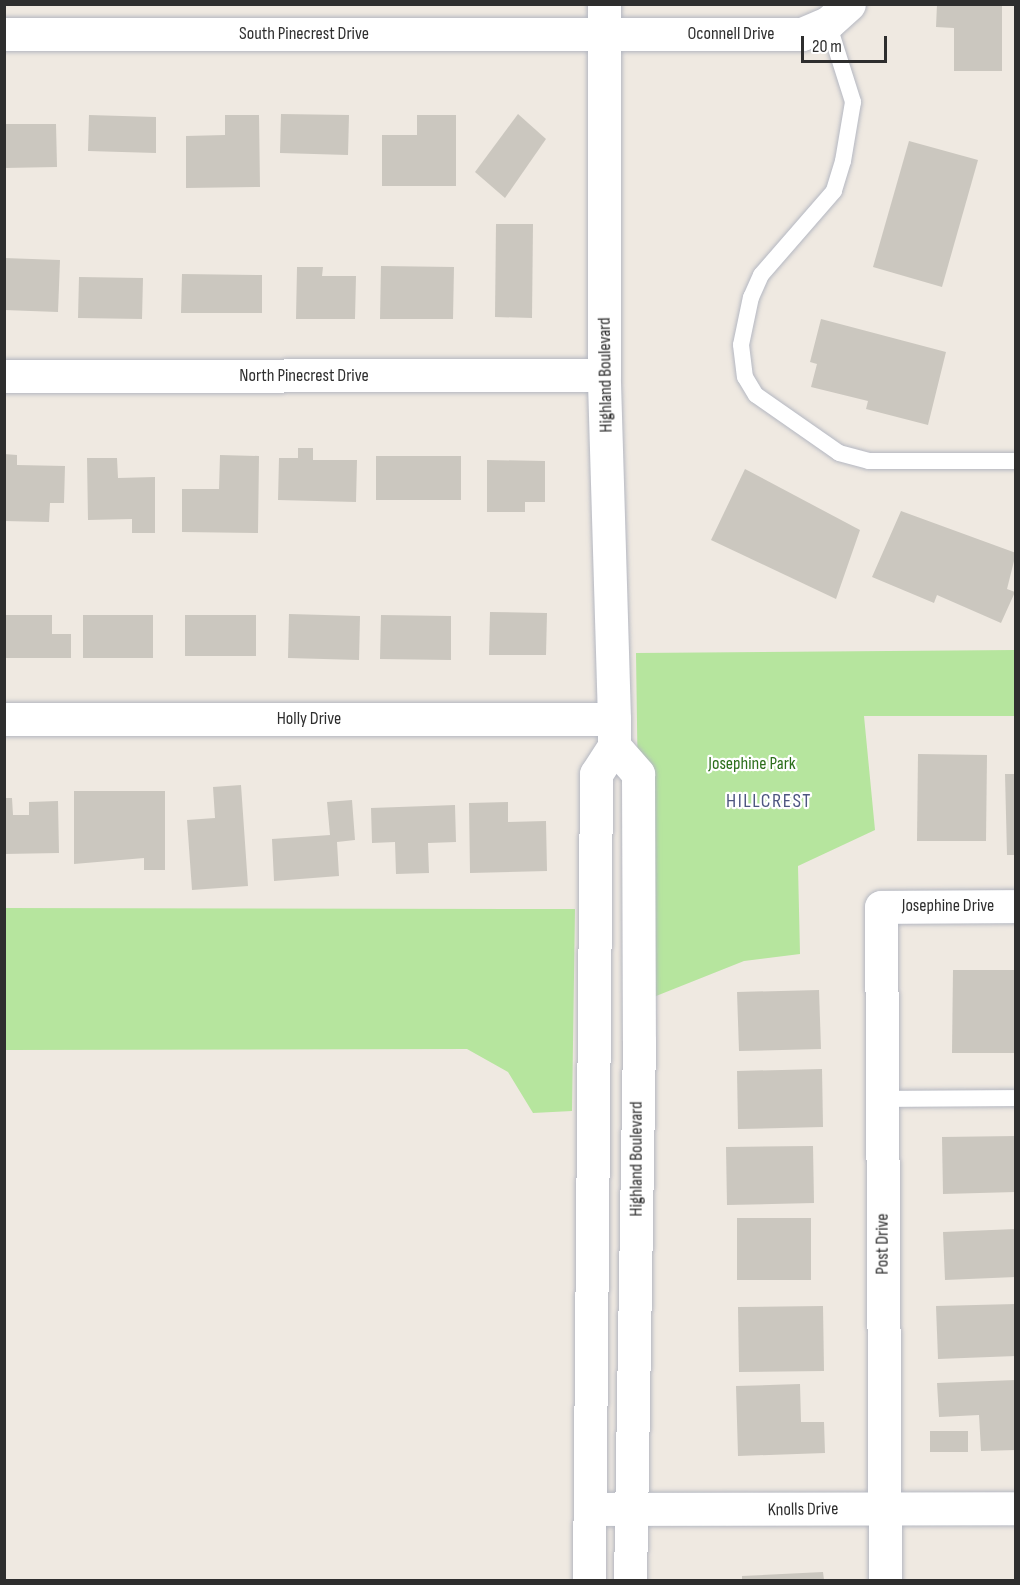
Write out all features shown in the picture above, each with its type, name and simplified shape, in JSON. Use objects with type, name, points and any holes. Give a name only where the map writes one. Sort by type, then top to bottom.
[{"type":"street","name":"Oconnell Drive","points":[[604,19],[802,34],[838,14]]},
{"type":"street","name":"South Pinecrest Drive","points":[[4,34],[604,19]]},
{"type":"street","name":"Highland Boulevard","points":[[604,19],[604,375],[614,732],[638,774],[639,1040],[630,1581]]},
{"type":"street","name":"North Pinecrest Drive","points":[[4,376],[604,375]]},
{"type":"street","name":"Holly Drive","points":[[4,719],[614,732]]},
{"type":"street","points":[[589,1581],[596,774],[614,732]]},
{"type":"street","name":"Josephine Drive","points":[[881,907],[1016,906]]},
{"type":"street","name":"Post Drive","points":[[881,907],[885,1581]]},
{"type":"street","name":"Knolls Drive","points":[[591,1509],[630,1511],[1016,1508]]},
{"type":"lane","points":[[838,14],[853,102],[843,161],[834,191],[761,274],[751,297],[741,345],[745,377],[756,394],[839,453],[869,461],[1016,461]]},
{"type":"lane","points":[[882,1099],[1016,1098]]},
{"type":"green space","name":"Josephine Park","points":[[1015,650],[1015,716],[864,716],[875,830],[798,866],[800,954],[744,961],[641,1002],[636,653]]},
{"type":"green space","points":[[4,908],[575,909],[572,1111],[533,1113],[508,1072],[467,1049],[5,1050]]},
{"type":"building","points":[[937,4],[1002,4],[1002,71],[954,71],[954,28],[936,27]]},
{"type":"building","points":[[281,114],[349,115],[348,155],[280,153]]},
{"type":"building","points":[[518,114],[546,139],[505,198],[475,172]]},
{"type":"building","points":[[89,115],[156,117],[156,153],[88,151]]},
{"type":"building","points":[[225,115],[259,115],[260,187],[186,188],[186,136],[225,135]]},
{"type":"building","points":[[417,115],[456,115],[456,186],[382,186],[382,135],[417,135]]},
{"type":"building","points":[[4,124],[56,124],[57,167],[4,168]]},
{"type":"building","points":[[909,141],[978,160],[942,287],[873,267]]},
{"type":"building","points":[[496,224],[533,224],[532,318],[495,317]]},
{"type":"building","points":[[4,258],[60,260],[58,312],[4,310]]},
{"type":"building","points":[[381,266],[454,267],[453,319],[380,319]]},
{"type":"building","points":[[297,267],[323,267],[322,276],[356,276],[355,319],[296,319]]},
{"type":"building","points":[[182,274],[262,275],[262,313],[181,313]]},
{"type":"building","points":[[79,277],[143,278],[142,319],[78,318]]},
{"type":"building","points":[[821,319],[946,352],[928,425],[866,409],[868,401],[811,387],[817,364],[810,362]]},
{"type":"building","points":[[298,448],[313,448],[313,460],[357,460],[356,502],[278,500],[279,458],[298,458]]},
{"type":"building","points":[[4,454],[17,455],[17,465],[65,466],[64,503],[50,503],[49,522],[4,521]]},
{"type":"building","points":[[220,455],[259,456],[258,533],[182,532],[182,489],[219,489]]},
{"type":"building","points":[[376,456],[461,456],[461,500],[376,500]]},
{"type":"building","points":[[87,458],[117,458],[118,478],[155,477],[155,533],[132,533],[132,519],[88,520]]},
{"type":"building","points":[[487,460],[545,461],[545,502],[525,502],[525,512],[487,512]]},
{"type":"building","points":[[745,469],[860,530],[836,599],[711,540]]},
{"type":"building","points":[[901,511],[1016,553],[1007,589],[1015,592],[1001,623],[937,595],[934,603],[872,577]]},
{"type":"building","points":[[490,612],[547,613],[546,655],[489,655]]},
{"type":"building","points":[[289,614],[360,616],[359,660],[288,658]]},
{"type":"building","points":[[4,615],[52,615],[52,634],[71,634],[71,658],[4,658]]},
{"type":"building","points":[[83,615],[153,615],[153,658],[83,658]]},
{"type":"building","points":[[185,615],[256,615],[256,656],[185,656]]},
{"type":"building","points":[[381,615],[451,616],[451,660],[380,659]]},
{"type":"building","points":[[918,754],[987,755],[986,841],[917,841]]},
{"type":"building","points":[[1005,774],[1016,774],[1016,855],[1007,855]]},
{"type":"building","points":[[241,785],[248,886],[192,890],[187,820],[215,818],[213,787]]},
{"type":"building","points":[[74,791],[165,791],[165,870],[144,870],[144,858],[74,864]]},
{"type":"building","points":[[4,798],[12,798],[13,815],[29,815],[29,802],[58,801],[59,853],[4,854]]},
{"type":"building","points":[[352,800],[355,840],[337,842],[339,876],[274,881],[272,839],[330,835],[327,802]]},
{"type":"building","points":[[508,802],[508,822],[546,821],[547,871],[470,873],[469,803]]},
{"type":"building","points":[[455,805],[456,842],[428,843],[429,873],[396,874],[395,842],[372,843],[371,808]]},
{"type":"building","points":[[953,970],[1016,970],[1016,1053],[952,1053]]},
{"type":"building","points":[[819,990],[821,1049],[739,1051],[737,992]]},
{"type":"building","points":[[822,1069],[823,1127],[738,1129],[737,1071]]},
{"type":"building","points":[[1016,1136],[1016,1192],[943,1194],[942,1137]]},
{"type":"building","points":[[813,1146],[814,1203],[727,1205],[726,1147]]},
{"type":"building","points":[[737,1218],[811,1218],[811,1280],[737,1280]]},
{"type":"building","points":[[1016,1229],[1016,1277],[945,1280],[943,1232]]},
{"type":"building","points":[[1016,1304],[1016,1356],[938,1359],[936,1306]]},
{"type":"building","points":[[823,1306],[824,1371],[739,1372],[738,1307]]},
{"type":"building","points":[[1016,1380],[1016,1450],[981,1451],[979,1415],[939,1417],[937,1383]]},
{"type":"building","points":[[800,1384],[801,1422],[824,1422],[825,1453],[738,1456],[736,1386]]},
{"type":"building","points":[[930,1431],[968,1431],[968,1452],[930,1452]]},
{"type":"building","points":[[823,1572],[824,1580],[742,1580],[742,1576]]},
{"type":"district","name":"HILLCREST","points":[[769,801]]}]
